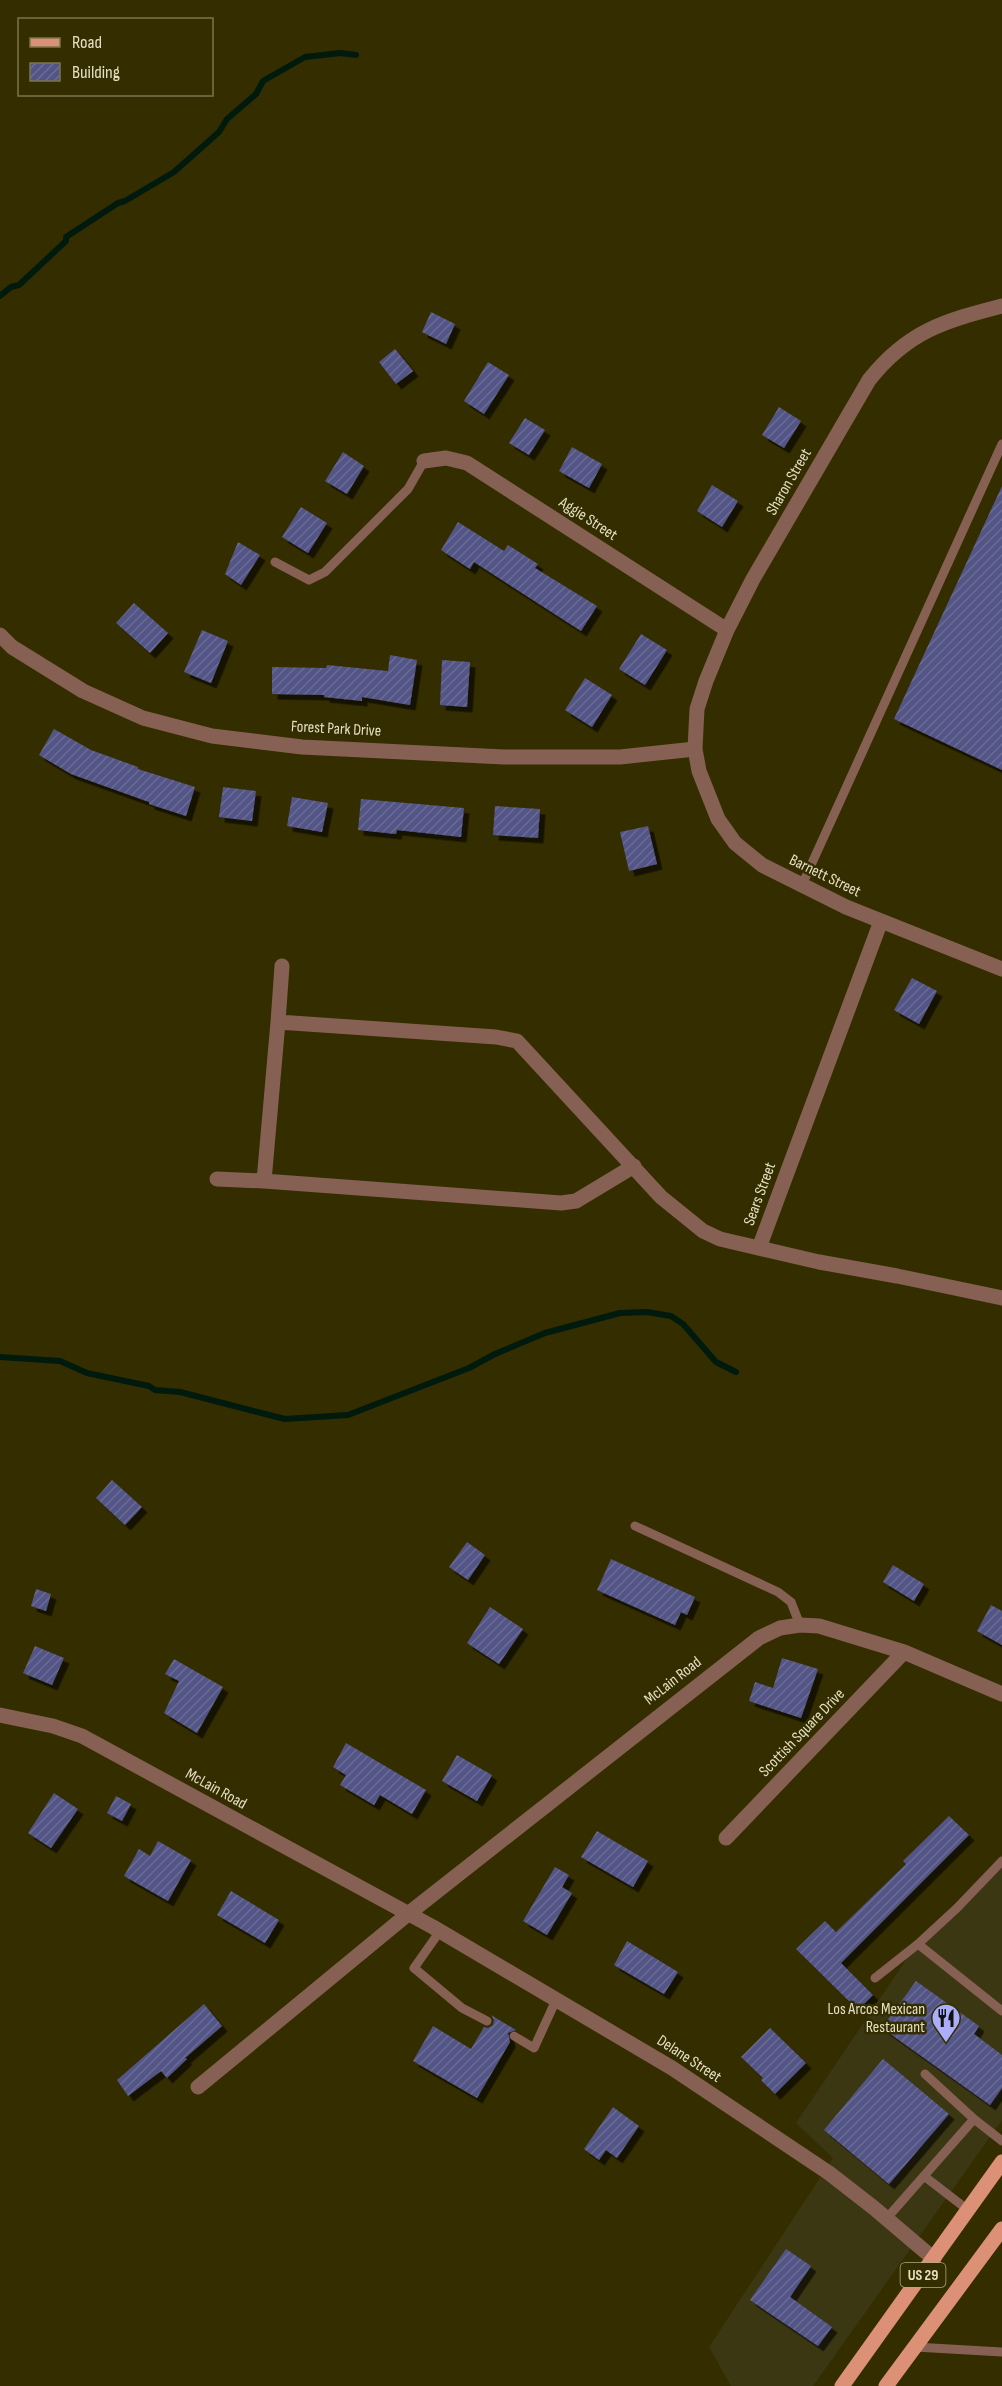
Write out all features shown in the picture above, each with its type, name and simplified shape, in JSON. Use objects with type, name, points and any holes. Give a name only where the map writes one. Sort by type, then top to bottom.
[{"type":"main road","name":"US 29","points":[[842,2386],[1002,2162]]},
{"type":"main road","name":"US 29","points":[[886,2386],[1002,2229]]},
{"type":"street","name":"Sharon Street","points":[[694,749],[697,709],[706,681],[728,630],[765,559],[869,380],[881,364],[903,344],[919,334],[959,317],[1002,306]]},
{"type":"street","name":"Aggie Street","points":[[424,461],[446,458],[467,463],[728,630]]},
{"type":"street","name":"Forest Park Drive","points":[[0,635],[12,647],[83,691],[143,718],[212,736],[302,747],[504,757],[620,757],[694,749]]},
{"type":"street","name":"Barnett Street","points":[[694,749],[710,805],[718,819],[735,843],[762,865],[846,907],[1002,969]]},
{"type":"street","name":"Sears Street","points":[[881,921],[759,1248],[1002,1298]]},
{"type":"street","points":[[264,1181],[282,966]]},
{"type":"street","points":[[278,1022],[496,1037],[517,1041],[678,1213],[720,1239],[759,1248]]},
{"type":"street","points":[[217,1179],[561,1203],[576,1201],[634,1166]]},
{"type":"street","name":"McLain Road","points":[[198,2087],[408,1914],[738,1652],[759,1638],[780,1628],[800,1625],[819,1626],[904,1652],[1002,1694]]},
{"type":"street","name":"Scottish Square Drive","points":[[726,1839],[904,1652]]},
{"type":"street","name":"McLain Road","points":[[0,1715],[52,1725],[82,1736],[408,1914]]},
{"type":"street","name":"Delane Street","points":[[408,1914],[672,2068],[829,2173],[934,2259]]},
{"type":"lane","points":[[802,885],[1002,444]]},
{"type":"lane","points":[[275,562],[309,580],[325,572],[408,489],[424,461]]},
{"type":"lane","points":[[635,1526],[778,1592],[791,1602],[800,1625]]},
{"type":"lane","points":[[875,1978],[918,1944],[1000,1866]]},
{"type":"lane","points":[[440,1931],[414,1968],[462,2008],[487,2021]]},
{"type":"lane","points":[[918,1944],[1002,2011]]},
{"type":"lane","points":[[514,2036],[534,2048],[556,2000]]},
{"type":"lane","points":[[925,2074],[1002,2141]]},
{"type":"lane","points":[[886,2218],[974,2119]]},
{"type":"lane","points":[[924,2176],[968,2210]]},
{"type":"lane","points":[[915,2347],[1002,2352]]},
{"type":"shaded area","points":[[1002,1855],[1002,2120],[813,2386],[731,2386],[709,2347],[833,2158],[796,2123],[914,1948]]},
{"type":"building","points":[[431,312],[455,324],[446,344],[422,332]]},
{"type":"building","points":[[395,349],[413,371],[396,384],[379,362]]},
{"type":"building","points":[[488,362],[509,375],[484,414],[464,401]]},
{"type":"building","points":[[779,407],[801,421],[784,448],[762,435]]},
{"type":"building","points":[[525,418],[545,430],[529,455],[509,443]]},
{"type":"building","points":[[572,447],[602,464],[589,488],[559,471]]},
{"type":"building","points":[[343,452],[364,466],[347,494],[325,481]]},
{"type":"building","points":[[712,485],[738,501],[722,527],[697,511]]},
{"type":"building","points":[[1002,486],[1002,770],[894,719]]},
{"type":"building","points":[[301,507],[327,523],[308,553],[282,537]]},
{"type":"building","points":[[458,522],[504,551],[508,545],[538,564],[535,568],[597,606],[581,631],[474,562],[470,569],[441,550]]},
{"type":"building","points":[[238,542],[260,555],[241,585],[225,574]]},
{"type":"building","points":[[134,603],[168,633],[150,653],[116,623]]},
{"type":"building","points":[[202,630],[228,641],[211,683],[184,672]]},
{"type":"building","points":[[641,634],[667,650],[645,685],[619,669]]},
{"type":"building","points":[[390,655],[417,660],[410,705],[362,697],[362,701],[324,697],[324,695],[272,694],[272,667],[326,668],[327,665],[388,671]]},
{"type":"building","points":[[442,660],[470,662],[467,707],[440,705]]},
{"type":"building","points":[[585,678],[612,695],[592,727],[565,710]]},
{"type":"building","points":[[54,729],[91,750],[138,767],[138,769],[195,787],[186,816],[71,774],[39,755]]},
{"type":"building","points":[[223,787],[256,791],[252,821],[219,817]]},
{"type":"building","points":[[292,797],[328,803],[322,832],[287,826]]},
{"type":"building","points":[[361,799],[464,808],[461,837],[397,830],[396,834],[358,830]]},
{"type":"building","points":[[495,806],[540,809],[538,838],[493,835]]},
{"type":"building","points":[[648,826],[657,864],[629,871],[620,832]]},
{"type":"building","points":[[912,978],[937,991],[919,1024],[894,1010]]},
{"type":"building","points":[[112,1480],[142,1507],[125,1525],[96,1498]]},
{"type":"building","points":[[467,1542],[485,1555],[468,1580],[449,1567]]},
{"type":"building","points":[[611,1559],[695,1597],[687,1615],[681,1612],[675,1625],[597,1590]]},
{"type":"building","points":[[893,1565],[924,1584],[914,1601],[883,1582]]},
{"type":"building","points":[[36,1589],[51,1594],[46,1611],[31,1606]]},
{"type":"building","points":[[991,1605],[1002,1611],[1002,1645],[977,1631]]},
{"type":"building","points":[[490,1607],[523,1629],[499,1664],[467,1643]]},
{"type":"building","points":[[35,1646],[64,1658],[52,1685],[23,1673]]},
{"type":"building","points":[[782,1658],[818,1669],[801,1718],[749,1701],[755,1682],[773,1688]]},
{"type":"building","points":[[174,1659],[223,1687],[197,1733],[164,1713],[179,1681],[165,1674]]},
{"type":"building","points":[[346,1743],[426,1790],[412,1814],[380,1795],[374,1805],[340,1785],[346,1775],[333,1767]]},
{"type":"building","points":[[457,1755],[492,1775],[477,1801],[442,1781]]},
{"type":"building","points":[[54,1793],[78,1809],[51,1848],[28,1833]]},
{"type":"building","points":[[116,1796],[131,1804],[122,1821],[107,1813]]},
{"type":"building","points":[[949,1816],[969,1835],[841,1963],[873,1995],[858,2010],[796,1949],[825,1921],[836,1932],[906,1864],[903,1861]]},
{"type":"building","points":[[597,1831],[648,1861],[633,1887],[581,1857]]},
{"type":"building","points":[[158,1841],[191,1860],[168,1901],[124,1876],[139,1849],[150,1856]]},
{"type":"building","points":[[555,1867],[569,1875],[562,1887],[572,1893],[547,1935],[523,1921]]},
{"type":"building","points":[[231,1891],[279,1920],[265,1943],[217,1915]]},
{"type":"building","points":[[627,1941],[678,1972],[664,1994],[614,1965]]},
{"type":"building","name":"Los Arcos Mexican Restaurant","points":[[916,1981],[979,2026],[974,2034],[1002,2055],[1002,2088],[990,2105],[882,2028]]},
{"type":"building","points":[[204,2004],[222,2026],[185,2058],[187,2059],[167,2078],[161,2071],[128,2096],[117,2080]]},
{"type":"building","points":[[491,2015],[516,2030],[508,2033],[510,2042],[477,2098],[413,2061],[433,2026],[471,2049],[484,2027],[488,2028],[493,2025],[494,2020]]},
{"type":"building","points":[[770,2028],[806,2063],[775,2094],[761,2080],[763,2078],[741,2057]]},
{"type":"building","points":[[883,2059],[949,2114],[889,2184],[824,2130]]},
{"type":"building","points":[[613,2107],[639,2126],[617,2158],[606,2150],[599,2160],[584,2149]]},
{"type":"building","points":[[786,2249],[811,2266],[790,2297],[832,2327],[818,2346],[750,2300]]},
{"type":"waterway","points":[[0,296],[11,287],[19,285],[66,241],[66,237],[118,203],[174,172],[219,132],[227,119],[256,94],[263,81],[305,57],[340,53],[356,55]]},
{"type":"waterway","points":[[0,1357],[60,1361],[87,1373],[149,1386],[155,1390],[180,1392],[285,1419],[348,1415],[469,1368],[495,1354],[545,1333],[620,1313],[647,1312],[671,1316],[683,1324],[716,1362],[736,1372]]},
{"type":"place","name":"Los Arcos Mexican Restaurant","points":[[946,2044]]}]
